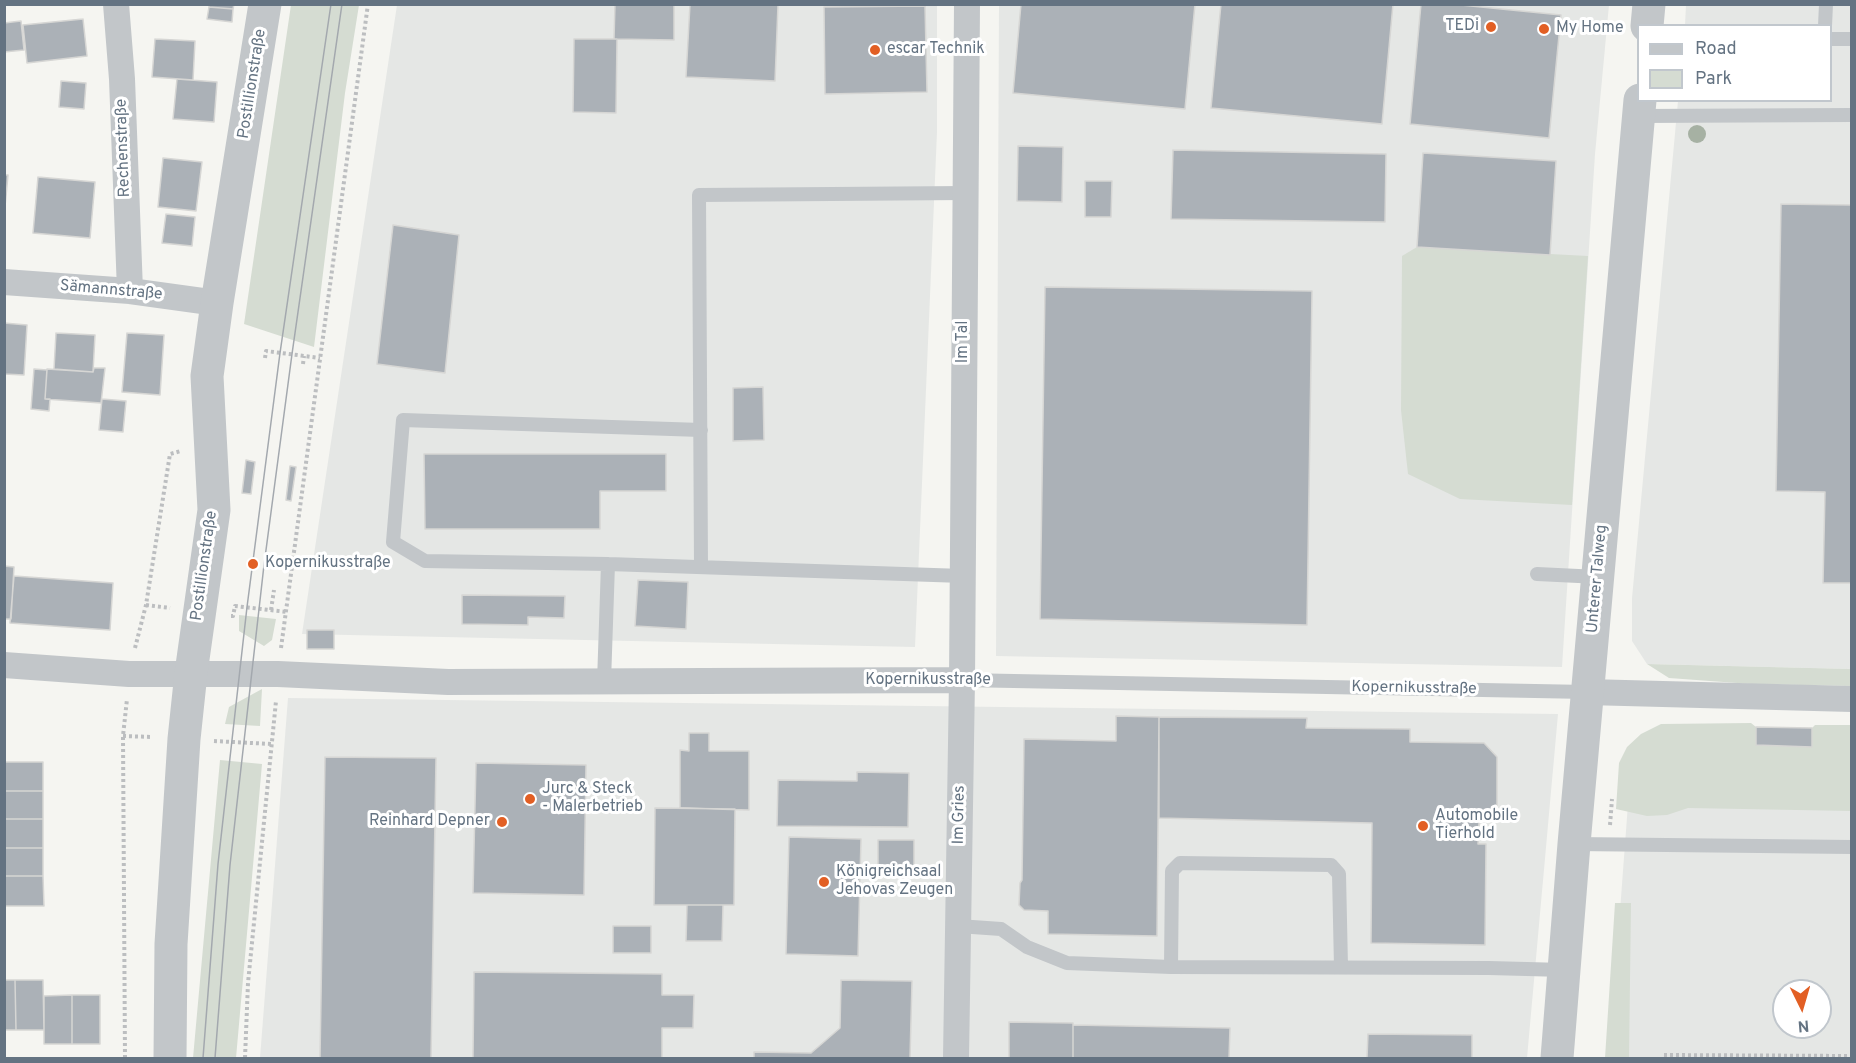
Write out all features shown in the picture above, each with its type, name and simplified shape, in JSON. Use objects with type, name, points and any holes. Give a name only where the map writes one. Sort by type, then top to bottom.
[{"type":"street","name":"Rechenstraße","points":[[116,4],[122,79],[130,291]]},
{"type":"street","name":"Postillionstraße","points":[[170,1059],[171,944],[182,763],[190,673],[214,510],[207,376],[266,4]]},
{"type":"street","name":"Im Tal","points":[[962,680],[967,4]]},
{"type":"street","points":[[1647,24],[1649,4]]},
{"type":"street","name":"Unterer Talweg","points":[[1557,1059],[1587,692],[1640,108]]},
{"type":"street","name":"Sämannstraße","points":[[4,282],[130,291],[217,303]]},
{"type":"street","name":"Kopernikusstraße","points":[[4,665],[129,674],[278,674],[448,682],[962,680]]},
{"type":"street","name":"Im Gries","points":[[956,1059],[962,680]]},
{"type":"street","name":"Kopernikusstraße","points":[[1587,692],[1851,699]]},
{"type":"lane","points":[[1825,24],[1826,4]]},
{"type":"lane","points":[[1832,39],[1851,39]]},
{"type":"lane","points":[[1640,108],[1851,115]]},
{"type":"lane","points":[[701,567],[699,195],[965,193]]},
{"type":"lane","points":[[700,430],[403,420],[393,542],[425,561],[608,564],[963,576]]},
{"type":"lane","points":[[604,682],[608,564]]},
{"type":"lane","points":[[1537,574],[1599,577]]},
{"type":"lane","name":"Kopernikusstraße","points":[[962,680],[1587,692]]},
{"type":"lane","points":[[1574,844],[1851,847]]},
{"type":"lane","points":[[1171,967],[1172,870],[1180,863],[1331,865],[1339,874],[1341,967]]},
{"type":"lane","points":[[958,926],[1001,929],[1028,946],[1067,963],[1171,967],[1564,970]]},
{"type":"path","points":[[245,1059],[248,983],[278,674],[368,4]]},
{"type":"path","points":[[265,358],[266,351],[320,358]]},
{"type":"path","points":[[303,364],[304,356]]},
{"type":"path","points":[[125,1059],[123,736],[129,674],[146,605],[170,454]]},
{"type":"path","points":[[271,610],[274,591]]},
{"type":"path","points":[[1664,1055],[1851,1056]]},
{"type":"shaded area","points":[[397,5],[937,5],[937,132],[915,647],[302,634]]},
{"type":"shaded area","points":[[999,5],[1609,5],[1595,154],[1562,667],[996,656]]},
{"type":"shaded area","points":[[1686,5],[1851,5],[1851,669],[1647,664],[1632,641],[1632,598],[1678,102],[1832,102],[1832,24],[1685,24]]},
{"type":"shaded area","points":[[288,698],[1558,714],[1527,1058],[260,1058]]},
{"type":"shaded area","points":[[1851,794],[1851,1058],[1609,1058],[1628,804]]},
{"type":"green space","points":[[291,5],[359,5],[345,93],[314,347],[244,324]]},
{"type":"green space","points":[[1417,247],[1588,256],[1572,505],[1460,499],[1408,474],[1401,410],[1402,256]]},
{"type":"green space","points":[[239,615],[276,619],[272,640],[264,646],[239,631]]},
{"type":"green space","points":[[1647,664],[1851,669],[1851,686],[1751,684],[1669,678]]},
{"type":"green space","points":[[262,689],[260,726],[225,724],[229,707]]},
{"type":"green space","points":[[1751,723],[1756,727],[1756,745],[1811,747],[1812,728],[1815,725],[1851,725],[1851,811],[1688,808],[1667,815],[1647,816],[1616,809],[1619,763],[1627,747],[1641,734],[1661,724]]},
{"type":"green space","points":[[220,760],[262,764],[236,1058],[193,1058]]},
{"type":"green space","points":[[1615,903],[1631,903],[1629,1058],[1605,1058]]},
{"type":"building","points":[[209,4],[234,4],[233,9],[209,7]]},
{"type":"building","points":[[615,4],[674,4],[674,40],[614,39]]},
{"type":"building","points":[[690,4],[778,5],[775,81],[686,77]]},
{"type":"building","points":[[1021,4],[1195,4],[1185,109],[1013,93]]},
{"type":"building","points":[[1221,4],[1393,4],[1382,124],[1211,108]]},
{"type":"building","points":[[1421,4],[1451,4],[1561,15],[1549,138],[1410,124]]},
{"type":"building","name":"escar Technik","points":[[925,6],[927,92],[825,94],[824,7]]},
{"type":"building","points":[[209,7],[233,9],[232,22],[207,19]]},
{"type":"building","points":[[83,19],[87,56],[27,63],[23,25]]},
{"type":"building","points":[[21,21],[24,50],[4,52],[4,23]]},
{"type":"building","points":[[155,39],[195,41],[193,80],[152,77]]},
{"type":"building","points":[[574,39],[617,39],[616,113],[573,112]]},
{"type":"building","points":[[177,79],[217,82],[214,122],[173,119]]},
{"type":"building","points":[[61,81],[86,83],[84,109],[59,107]]},
{"type":"building","points":[[1018,146],[1063,147],[1062,202],[1017,201]]},
{"type":"building","points":[[1173,150],[1386,154],[1385,222],[1171,219]]},
{"type":"building","points":[[1423,153],[1556,161],[1550,255],[1417,247]]},
{"type":"building","points":[[163,158],[202,162],[196,211],[158,207]]},
{"type":"building","points":[[4,175],[8,175],[4,217]]},
{"type":"building","points":[[38,177],[95,182],[90,238],[33,233]]},
{"type":"building","points":[[1085,181],[1112,181],[1111,217],[1085,217]]},
{"type":"building","points":[[1781,204],[1852,205],[1852,583],[1823,583],[1825,492],[1776,491]]},
{"type":"building","points":[[166,214],[195,217],[192,246],[162,243]]},
{"type":"building","points":[[393,225],[459,235],[445,373],[377,364]]},
{"type":"building","points":[[1045,287],[1312,291],[1307,625],[1040,619]]},
{"type":"building","points":[[4,323],[27,325],[24,375],[4,374]]},
{"type":"building","points":[[56,333],[95,335],[93,372],[54,369]]},
{"type":"building","points":[[127,333],[164,335],[160,395],[122,392]]},
{"type":"building","points":[[94,368],[105,368],[101,403],[45,399],[47,369],[93,372]]},
{"type":"building","points":[[34,369],[47,370],[45,399],[50,399],[49,411],[31,409]]},
{"type":"building","points":[[763,387],[764,440],[733,441],[733,388]]},
{"type":"building","points":[[102,399],[126,401],[123,432],[99,430]]},
{"type":"building","points":[[424,454],[666,454],[666,491],[600,491],[600,529],[425,529]]},
{"type":"building","points":[[246,460],[255,462],[251,494],[242,493]]},
{"type":"building","points":[[290,466],[296,467],[291,501],[286,500]]},
{"type":"building","points":[[4,566],[14,567],[11,619],[4,619]]},
{"type":"building","points":[[14,576],[113,583],[110,630],[10,623]]},
{"type":"building","points":[[638,580],[688,582],[686,629],[635,626]]},
{"type":"building","points":[[462,595],[565,596],[564,618],[528,617],[528,625],[462,624]]},
{"type":"building","points":[[307,630],[334,630],[334,649],[307,649]]},
{"type":"building","points":[[1116,716],[1159,717],[1157,936],[1048,934],[1048,911],[1024,910],[1019,905],[1022,880],[1024,739],[1116,741]]},
{"type":"building","points":[[1159,717],[1307,718],[1306,728],[1410,729],[1410,742],[1484,743],[1497,757],[1497,809],[1484,822],[1479,822],[1478,844],[1486,844],[1485,945],[1371,943],[1372,823],[1159,818]]},
{"type":"building","points":[[1756,727],[1812,728],[1812,747],[1756,745]]},
{"type":"building","points":[[689,733],[709,733],[709,751],[749,751],[749,810],[680,808],[680,750],[689,751]]},
{"type":"building","points":[[325,757],[436,758],[431,1058],[320,1058]]},
{"type":"building","points":[[4,762],[43,762],[43,791],[4,791]]},
{"type":"building","name":"Jurc & Steck - Malerbetrieb","points":[[476,763],[586,765],[584,895],[473,893]]},
{"type":"building","points":[[857,772],[909,773],[908,827],[777,826],[778,780],[857,781]]},
{"type":"building","points":[[4,791],[43,791],[43,819],[4,819]]},
{"type":"building","points":[[655,808],[735,809],[734,905],[654,905]]},
{"type":"building","points":[[4,819],[43,819],[43,848],[4,848]]},
{"type":"building","name":"Königreichsaal Jehovas Zeugen","points":[[789,837],[861,839],[858,956],[786,954]]},
{"type":"building","points":[[878,840],[914,840],[914,871],[878,870]]},
{"type":"building","points":[[4,848],[43,848],[43,876],[4,876]]},
{"type":"building","points":[[4,876],[43,876],[44,906],[4,906]]},
{"type":"building","points":[[687,905],[723,905],[722,941],[686,941]]},
{"type":"building","points":[[613,926],[651,926],[651,953],[613,953]]},
{"type":"building","points":[[474,972],[662,974],[662,995],[694,995],[693,1028],[662,1028],[662,1058],[473,1058]]},
{"type":"building","points":[[4,980],[15,980],[16,1030],[4,1030]]},
{"type":"building","points":[[15,980],[43,980],[44,1030],[16,1030]]},
{"type":"building","points":[[841,980],[912,981],[910,1058],[754,1058],[754,1052],[811,1053],[840,1028]]},
{"type":"building","points":[[72,995],[72,1044],[44,1044],[44,996]]},
{"type":"building","points":[[72,995],[100,995],[100,1044],[72,1044]]},
{"type":"building","points":[[1009,1022],[1073,1023],[1073,1058],[1009,1058]]},
{"type":"building","points":[[1073,1025],[1230,1028],[1229,1058],[1073,1058]]},
{"type":"building","points":[[1368,1034],[1472,1035],[1472,1058],[1367,1058]]},
{"type":"tram line","points":[[203,1058],[218,864],[247,607],[280,353],[331,4]]},
{"type":"tram line","points":[[215,1058],[230,865],[264,565],[342,4]]},
{"type":"place","name":"TEDi","points":[[1491,27]]},
{"type":"place","name":"My Home","points":[[1544,29]]},
{"type":"place","name":"escar Technik","points":[[875,50]]},
{"type":"place","name":"Kopernikusstraße","points":[[253,564]]},
{"type":"place","name":"Jurc & Steck - Malerbetrieb","points":[[530,799]]},
{"type":"place","name":"Reinhard Depner","points":[[502,822]]},
{"type":"place","name":"Automobile Tierhold","points":[[1423,826]]},
{"type":"place","name":"Königreichsaal Jehovas Zeugen","points":[[824,882]]}]
